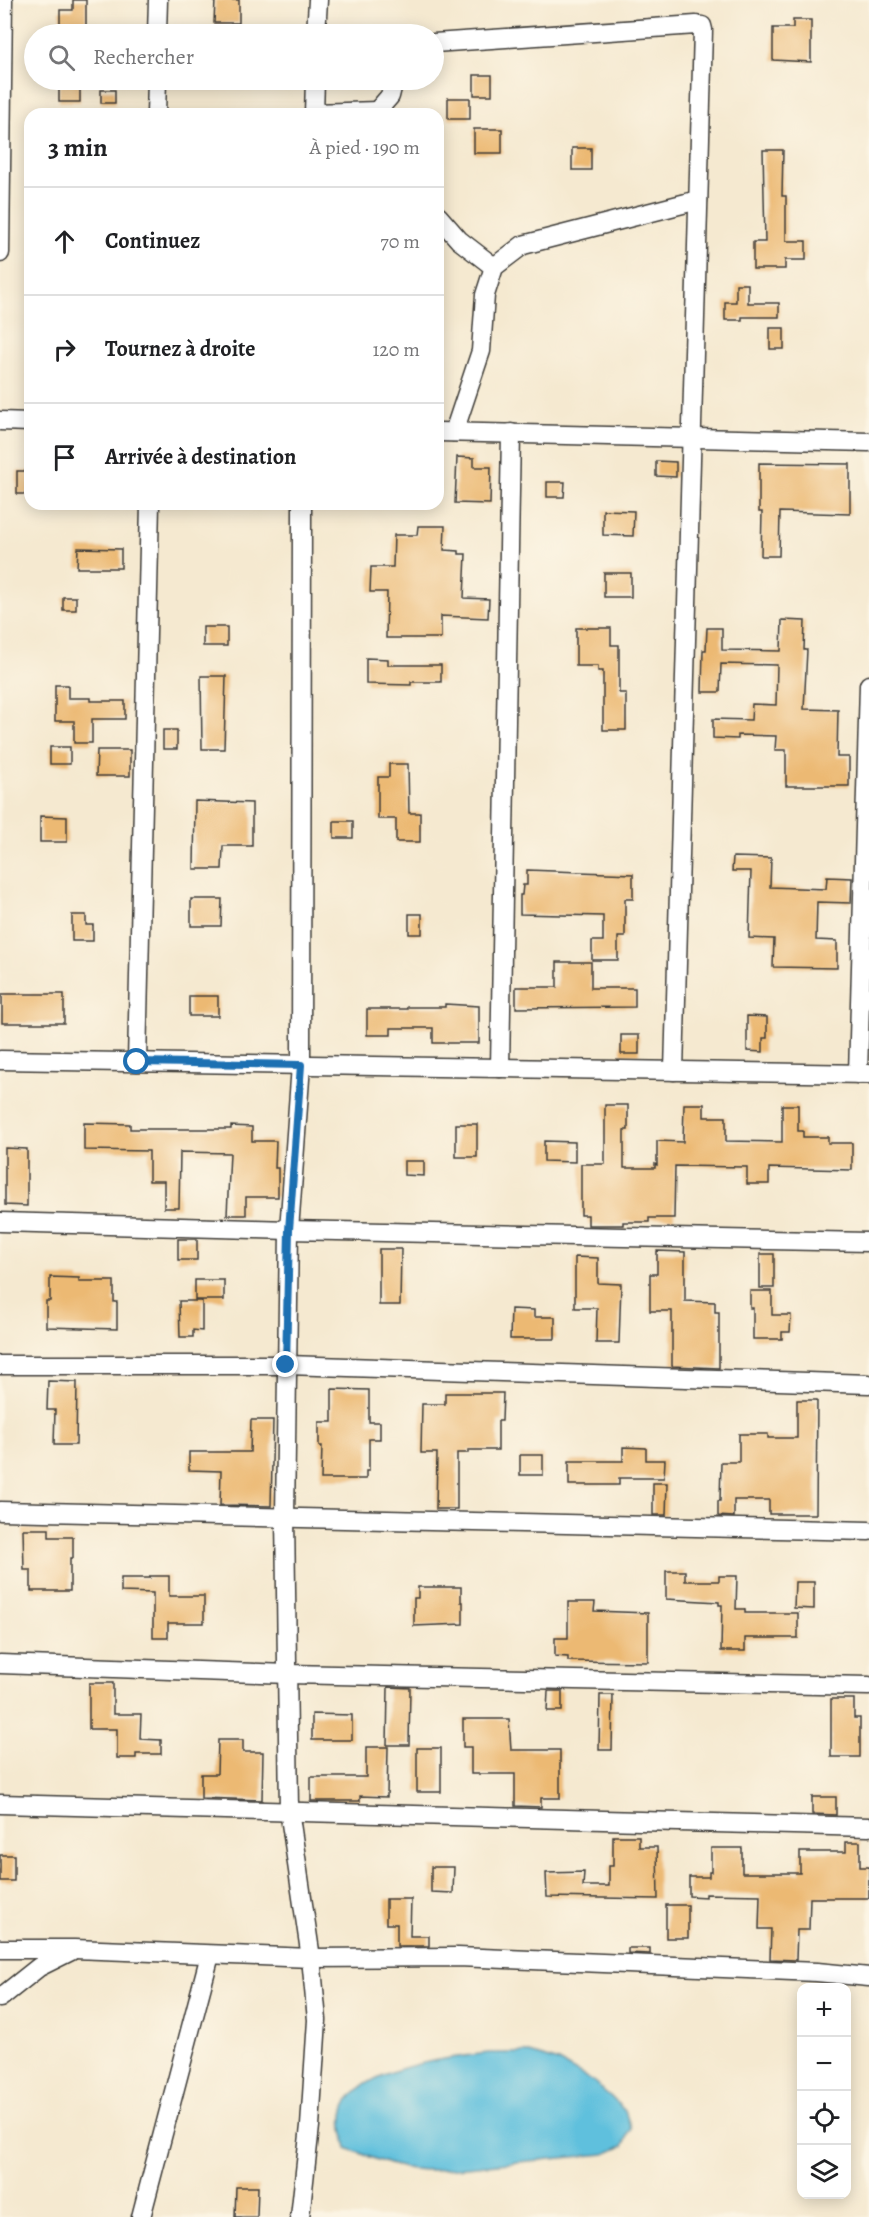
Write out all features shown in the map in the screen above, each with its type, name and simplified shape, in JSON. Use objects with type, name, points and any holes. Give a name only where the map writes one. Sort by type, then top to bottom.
[{"type":"street","points":[[0,253],[3,0]]},
{"type":"street","points":[[157,24],[158,0]]},
{"type":"street","points":[[317,24],[318,0]]},
{"type":"street","points":[[444,42],[702,26],[704,30],[674,1071]]},
{"type":"street","points":[[156,108],[157,90]]},
{"type":"street","points":[[314,108],[315,90]]},
{"type":"street","points":[[380,108],[390,96],[392,90]]},
{"type":"street","points":[[698,200],[523,245],[494,267],[485,296],[481,351],[446,432],[869,442]]},
{"type":"street","points":[[444,223],[459,240],[494,267]]},
{"type":"street","points":[[0,421],[24,422]]},
{"type":"street","points":[[500,1068],[511,433]]},
{"type":"street","points":[[137,1062],[150,510]]},
{"type":"street","points":[[300,2217],[310,2126],[317,2020],[311,1958],[289,1810],[285,1517],[289,1230],[301,1065],[302,510]]},
{"type":"street","points":[[0,1060],[863,1074],[869,685]]},
{"type":"street","points":[[0,1222],[869,1242]]},
{"type":"street","points":[[0,1365],[286,1365],[869,1384]]},
{"type":"street","points":[[0,1511],[869,1531]]},
{"type":"street","points":[[0,1664],[288,1674],[869,1686]]},
{"type":"street","points":[[0,1804],[869,1827]]},
{"type":"street","points":[[0,1949],[74,1949],[311,1958],[469,1957],[817,1972],[869,1977]]},
{"type":"street","points":[[0,1998],[39,1967],[74,1949]]},
{"type":"street","points":[[141,2217],[210,1955]]},
{"type":"water","points":[[489,2053],[530,2053],[559,2062],[589,2079],[625,2111],[631,2129],[623,2146],[605,2154],[433,2170],[398,2166],[347,2148],[343,2123],[345,2107],[354,2093],[369,2082],[409,2066]]},
{"type":"building","points":[[73,0],[86,0],[86,24],[60,24],[60,10],[73,10]]},
{"type":"building","points":[[215,0],[239,0],[239,23],[214,23]]},
{"type":"building","points":[[793,20],[811,20],[811,62],[773,60],[773,28],[793,28]]},
{"type":"building","points":[[474,75],[492,75],[492,95],[474,95]]},
{"type":"building","points":[[59,90],[80,90],[80,102],[59,102]]},
{"type":"building","points":[[101,90],[115,90],[115,103],[101,103]]},
{"type":"building","points":[[448,98],[470,98],[470,119],[448,119]]},
{"type":"building","points":[[474,129],[502,129],[502,153],[474,153]]},
{"type":"building","points":[[572,148],[591,148],[591,170],[572,170]]},
{"type":"building","points":[[763,150],[783,150],[782,196],[786,196],[786,241],[806,241],[806,260],[785,260],[785,269],[753,269],[753,242],[765,242]]},
{"type":"building","points":[[736,284],[748,284],[748,303],[779,303],[779,317],[742,317],[742,320],[725,320],[725,302],[736,302]]},
{"type":"building","points":[[770,328],[784,328],[784,349],[770,349]]},
{"type":"building","points":[[457,457],[474,458],[474,467],[491,467],[490,504],[455,503]]},
{"type":"building","points":[[656,461],[676,462],[676,477],[656,476]]},
{"type":"building","points":[[759,463],[850,464],[850,514],[780,512],[779,556],[761,556],[762,512],[759,512]]},
{"type":"building","points":[[17,471],[24,471],[24,494],[17,494]]},
{"type":"building","points":[[547,482],[565,482],[564,497],[547,497]]},
{"type":"building","points":[[603,510],[634,511],[633,536],[603,535]]},
{"type":"building","points":[[418,526],[445,526],[444,550],[466,554],[464,598],[489,599],[488,618],[441,616],[441,638],[386,638],[387,592],[370,592],[371,567],[393,567],[394,535],[417,535]]},
{"type":"building","points":[[78,548],[121,549],[121,568],[77,568]]},
{"type":"building","points":[[604,573],[631,573],[631,597],[604,597]]},
{"type":"building","points":[[63,597],[76,597],[76,610],[63,610]]},
{"type":"building","points":[[782,620],[805,621],[804,650],[807,650],[804,709],[838,710],[837,757],[849,757],[849,786],[786,786],[786,750],[775,750],[776,736],[738,735],[738,739],[713,738],[713,719],[751,720],[752,704],[776,705],[777,665],[721,664],[720,692],[702,692],[703,650],[706,650],[707,628],[722,628],[722,650],[781,651]]},
{"type":"building","points":[[203,627],[227,627],[227,646],[203,646]]},
{"type":"building","points":[[576,628],[611,628],[611,645],[619,645],[619,693],[626,693],[626,730],[603,730],[603,671],[598,671],[598,666],[576,666]]},
{"type":"building","points":[[366,658],[388,659],[388,665],[441,665],[441,682],[411,682],[411,685],[366,684]]},
{"type":"building","points":[[201,676],[226,676],[224,749],[202,749]]},
{"type":"building","points":[[55,685],[68,685],[68,698],[125,701],[125,719],[92,719],[92,743],[74,743],[74,721],[55,721]]},
{"type":"building","points":[[163,730],[177,730],[177,749],[163,749]]},
{"type":"building","points":[[50,747],[70,747],[70,764],[50,764]]},
{"type":"building","points":[[97,750],[130,750],[130,776],[96,776]]},
{"type":"building","points":[[389,764],[408,764],[409,813],[420,813],[420,842],[396,842],[396,819],[378,819],[378,777],[389,777]]},
{"type":"building","points":[[195,801],[252,803],[252,846],[223,846],[222,869],[194,869]]},
{"type":"building","points":[[40,816],[67,817],[67,842],[40,842]]},
{"type":"building","points":[[334,821],[353,821],[353,838],[334,838]]},
{"type":"building","points":[[733,857],[771,858],[770,887],[826,889],[827,877],[852,878],[851,903],[817,902],[816,940],[837,941],[837,968],[773,967],[774,939],[749,938],[751,871],[732,871]]},
{"type":"building","points":[[527,870],[633,874],[633,899],[625,899],[625,937],[618,937],[618,960],[592,960],[592,941],[603,941],[603,916],[520,914],[520,895],[522,895],[523,885],[527,885]]},
{"type":"building","points":[[191,899],[222,899],[221,926],[191,926]]},
{"type":"building","points":[[409,914],[422,914],[422,934],[409,934]]},
{"type":"building","points":[[72,915],[86,915],[86,925],[93,925],[93,941],[72,941]]},
{"type":"building","points":[[557,962],[591,962],[591,988],[635,988],[635,1007],[516,1008],[516,987],[557,987]]},
{"type":"building","points":[[2,994],[64,994],[64,1023],[2,1023]]},
{"type":"building","points":[[189,996],[218,996],[218,1016],[189,1016]]},
{"type":"building","points":[[445,1004],[479,1006],[479,1043],[433,1043],[433,1028],[391,1028],[391,1035],[367,1035],[367,1009],[445,1007]]},
{"type":"building","points":[[747,1016],[767,1017],[767,1038],[763,1038],[763,1052],[747,1051]]},
{"type":"building","points":[[621,1035],[639,1035],[639,1054],[621,1054]]},
{"type":"building","points":[[684,1104],[704,1104],[704,1117],[726,1117],[726,1141],[782,1142],[782,1105],[798,1105],[798,1131],[803,1131],[803,1137],[828,1137],[828,1143],[852,1143],[852,1170],[769,1168],[769,1184],[747,1184],[747,1167],[675,1166],[674,1218],[649,1218],[649,1222],[623,1222],[623,1225],[588,1225],[588,1215],[581,1215],[581,1164],[605,1164],[605,1105],[628,1105],[628,1130],[624,1130],[624,1168],[655,1168],[657,1141],[683,1142]]},
{"type":"building","points":[[84,1123],[130,1124],[130,1129],[252,1127],[252,1141],[276,1141],[275,1168],[278,1168],[278,1197],[246,1197],[246,1215],[227,1215],[230,1153],[180,1152],[179,1208],[164,1208],[164,1181],[149,1181],[149,1151],[84,1150]]},
{"type":"building","points":[[456,1124],[477,1124],[477,1157],[456,1157]]},
{"type":"building","points":[[544,1141],[575,1142],[575,1162],[544,1161]]},
{"type":"building","points":[[5,1148],[27,1149],[27,1206],[5,1205]]},
{"type":"building","points":[[404,1161],[424,1161],[424,1176],[404,1175]]},
{"type":"building","points":[[178,1239],[197,1239],[197,1260],[178,1260]]},
{"type":"building","points":[[379,1249],[401,1249],[400,1305],[379,1305]]},
{"type":"building","points":[[657,1251],[685,1252],[685,1301],[715,1302],[715,1312],[719,1312],[719,1368],[672,1366],[672,1311],[650,1311],[650,1274],[657,1274]]},
{"type":"building","points":[[760,1254],[774,1254],[774,1288],[760,1288]]},
{"type":"building","points":[[575,1257],[598,1258],[598,1283],[621,1284],[619,1343],[596,1343],[597,1308],[575,1308]]},
{"type":"building","points":[[50,1277],[79,1278],[79,1281],[114,1281],[117,1329],[46,1327],[46,1301],[50,1301]]},
{"type":"building","points":[[195,1280],[224,1280],[224,1300],[195,1300]]},
{"type":"building","points":[[750,1291],[772,1291],[772,1315],[791,1315],[790,1332],[782,1332],[782,1339],[753,1339],[753,1308],[750,1308]]},
{"type":"building","points":[[179,1301],[202,1301],[202,1331],[193,1330],[193,1337],[180,1337]]},
{"type":"building","points":[[511,1309],[534,1310],[534,1317],[555,1317],[555,1339],[510,1339]]},
{"type":"building","points":[[48,1381],[77,1382],[76,1445],[54,1445],[55,1410],[47,1410]]},
{"type":"building","points":[[332,1389],[369,1390],[369,1422],[380,1422],[380,1439],[369,1439],[369,1471],[366,1471],[366,1479],[321,1479],[322,1446],[319,1446],[319,1422],[332,1422]]},
{"type":"building","points":[[445,1393],[503,1393],[502,1421],[498,1421],[498,1450],[468,1450],[468,1453],[457,1453],[457,1509],[436,1509],[437,1453],[421,1453],[422,1404],[445,1404]]},
{"type":"building","points":[[797,1400],[817,1400],[816,1514],[769,1514],[769,1500],[734,1500],[734,1517],[718,1516],[721,1462],[739,1462],[739,1434],[768,1434],[768,1438],[797,1438]]},
{"type":"building","points":[[251,1420],[273,1420],[271,1506],[220,1505],[221,1471],[189,1470],[189,1452],[250,1452]]},
{"type":"building","points":[[623,1447],[646,1448],[646,1460],[665,1460],[664,1478],[619,1478],[619,1485],[569,1485],[569,1461],[623,1461]]},
{"type":"building","points":[[520,1455],[543,1455],[543,1475],[520,1475]]},
{"type":"building","points":[[653,1483],[667,1483],[666,1515],[653,1515]]},
{"type":"building","points":[[23,1529],[49,1529],[49,1537],[73,1537],[73,1558],[70,1558],[70,1591],[31,1591],[31,1570],[24,1570]]},
{"type":"building","points":[[666,1571],[685,1571],[685,1581],[719,1581],[719,1576],[737,1576],[736,1609],[745,1609],[745,1613],[798,1613],[798,1638],[745,1638],[745,1651],[721,1651],[722,1605],[719,1605],[719,1602],[666,1599]]},
{"type":"building","points":[[150,1576],[169,1576],[169,1596],[204,1596],[204,1623],[168,1623],[168,1638],[153,1638],[153,1593],[121,1592],[121,1578],[150,1578]]},
{"type":"building","points":[[795,1582],[814,1582],[814,1609],[794,1608]]},
{"type":"building","points":[[418,1587],[461,1587],[463,1624],[414,1626],[414,1598],[418,1598]]},
{"type":"building","points":[[568,1602],[595,1602],[594,1611],[648,1613],[648,1662],[568,1661],[568,1657],[555,1656],[555,1638],[568,1638]]},
{"type":"building","points":[[89,1683],[113,1683],[113,1714],[141,1714],[140,1739],[161,1740],[161,1754],[136,1754],[136,1758],[117,1758],[117,1729],[89,1729]]},
{"type":"building","points":[[388,1687],[410,1688],[409,1745],[387,1745]]},
{"type":"building","points":[[548,1691],[562,1691],[562,1711],[547,1711]]},
{"type":"building","points":[[600,1695],[613,1695],[612,1750],[599,1750]]},
{"type":"building","points":[[831,1699],[854,1699],[854,1718],[860,1718],[860,1757],[831,1757]]},
{"type":"building","points":[[312,1714],[352,1715],[352,1740],[312,1740]]},
{"type":"building","points":[[463,1719],[509,1719],[511,1750],[560,1750],[560,1798],[541,1798],[541,1807],[515,1806],[515,1774],[471,1774],[471,1747],[463,1747]]},
{"type":"building","points":[[218,1740],[243,1740],[243,1752],[263,1752],[262,1800],[201,1798],[201,1774],[217,1774]]},
{"type":"building","points":[[366,1747],[388,1747],[387,1797],[360,1796],[360,1801],[311,1801],[311,1777],[366,1777]]},
{"type":"building","points":[[417,1748],[441,1748],[441,1792],[417,1792]]},
{"type":"building","points":[[812,1797],[836,1797],[836,1815],[812,1814]]},
{"type":"building","points":[[613,1836],[639,1836],[639,1847],[657,1847],[658,1899],[547,1897],[546,1873],[584,1872],[583,1886],[609,1886],[609,1866],[613,1866]]},
{"type":"building","points":[[846,1842],[860,1842],[860,1867],[869,1867],[869,1898],[810,1898],[809,1930],[797,1930],[796,1960],[770,1959],[771,1929],[759,1929],[760,1895],[689,1896],[689,1877],[709,1877],[711,1848],[742,1848],[742,1873],[800,1873],[800,1852],[846,1852]]},
{"type":"building","points":[[0,1855],[14,1855],[14,1881],[0,1881]]},
{"type":"building","points":[[431,1867],[454,1867],[453,1893],[431,1892]]},
{"type":"building","points":[[386,1899],[411,1899],[410,1936],[429,1936],[429,1946],[397,1946],[397,1924],[386,1924]]},
{"type":"building","points":[[666,1905],[688,1905],[688,1938],[666,1938]]},
{"type":"building","points":[[628,1948],[650,1948],[650,1954],[628,1953]]},
{"type":"building","points":[[236,2187],[258,2187],[257,2217],[235,2217]]},
{"type":"route","points":[[137,1062],[301,1065],[289,1230],[286,1365]]}]
